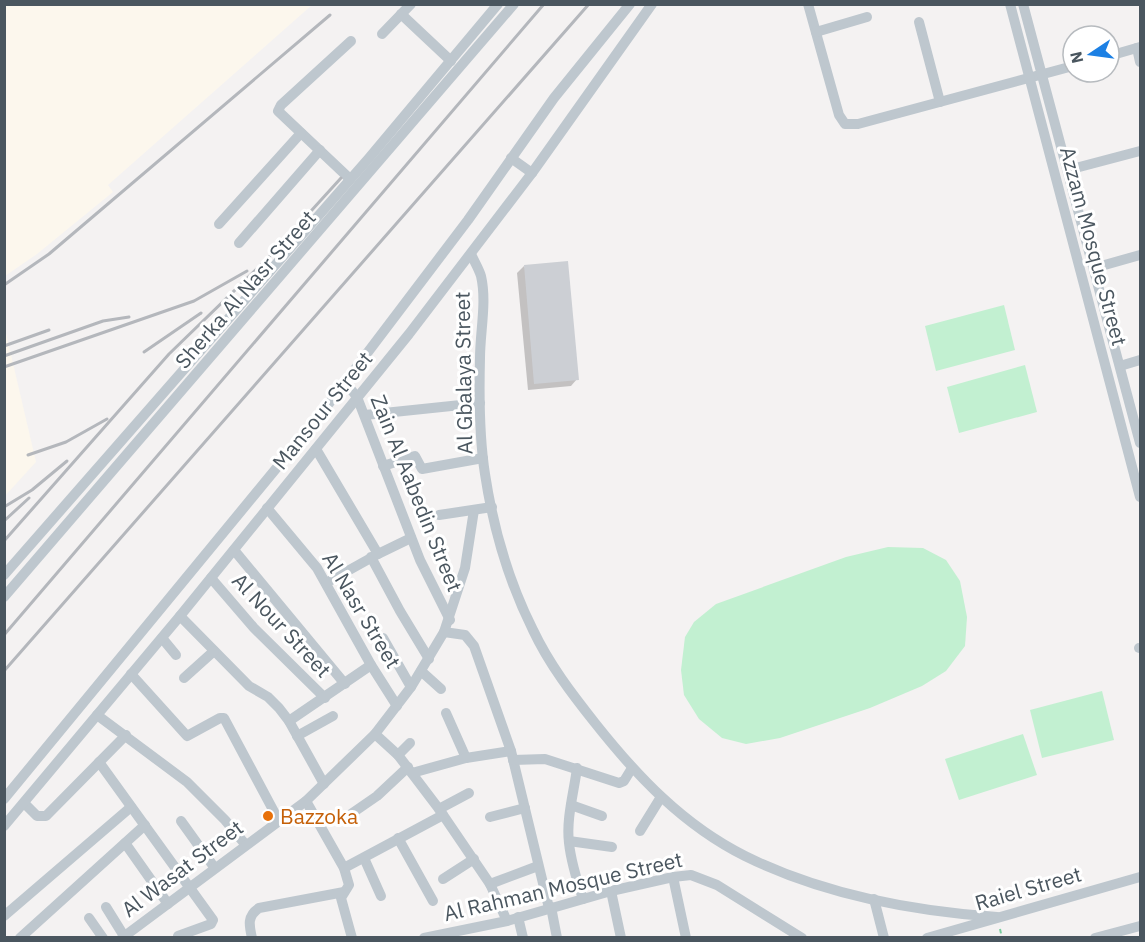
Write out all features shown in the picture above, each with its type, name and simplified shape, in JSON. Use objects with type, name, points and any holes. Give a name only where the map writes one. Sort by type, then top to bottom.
[{"type":"street","points":[[382,34],[411,4]]},
{"type":"street","name":"Sherka Al Nasr Street","points":[[4,575],[350,179],[498,4]]},
{"type":"street","name":"Sherka Al Nasr Street","points":[[4,597],[514,4]]},
{"type":"street","name":"Mansour Street","points":[[4,799],[277,468],[345,382],[468,220],[561,89],[630,4]]},
{"type":"street","name":"Mansour Street","points":[[4,826],[234,550],[471,254],[532,173],[652,4]]},
{"type":"street","points":[[808,4],[838,116],[850,125],[1061,69]]},
{"type":"street","name":"Azzam Mosque Street","points":[[1010,4],[1140,497]]},
{"type":"street","name":"Azzam Mosque Street","points":[[1023,4],[1140,443]]},
{"type":"street","points":[[401,14],[451,61]]},
{"type":"street","points":[[816,32],[867,17]]},
{"type":"street","points":[[919,22],[940,102]]},
{"type":"street","points":[[350,179],[279,113],[279,107],[351,41]]},
{"type":"street","points":[[1121,52],[1139,47],[1140,62]]},
{"type":"street","points":[[219,224],[301,133]]},
{"type":"street","points":[[239,243],[320,150]]},
{"type":"street","points":[[1068,170],[1140,151]]},
{"type":"street","points":[[511,158],[532,173]]},
{"type":"street","name":"Al Gbalaya Street","points":[[471,254],[480,274],[483,294],[480,403],[483,458],[492,507],[512,580],[533,631],[569,690],[632,768],[661,796],[697,827],[746,856],[799,879],[874,899],[957,914],[997,917]]},
{"type":"street","points":[[1094,268],[1140,255]]},
{"type":"street","points":[[1120,366],[1140,360]]},
{"type":"street","name":"Zain Al Aabedin Street","points":[[345,382],[357,397],[365,415],[411,538],[429,581],[450,620]]},
{"type":"street","points":[[365,415],[480,403]]},
{"type":"street","points":[[316,449],[429,659]]},
{"type":"street","points":[[383,466],[415,456],[422,469],[483,458]]},
{"type":"street","points":[[439,515],[492,507]]},
{"type":"street","name":"Al Nasr Street","points":[[267,508],[307,555],[326,583],[371,665],[397,705]]},
{"type":"street","name":"Al Wasat Street","points":[[123,937],[214,867],[306,801],[375,734],[411,687],[450,620],[468,556],[474,510]]},
{"type":"street","points":[[326,583],[374,555],[411,538]]},
{"type":"street","points":[[234,550],[345,684]]},
{"type":"street","name":"Al Nour Street","points":[[211,578],[254,628],[325,698]]},
{"type":"street","points":[[180,616],[254,690],[268,697],[289,721],[324,784]]},
{"type":"street","points":[[444,632],[465,635],[472,642],[512,756],[557,938]]},
{"type":"street","points":[[162,638],[177,655]]},
{"type":"street","points":[[383,638],[411,687]]},
{"type":"street","points":[[184,678],[214,651]]},
{"type":"street","points":[[289,721],[371,665]]},
{"type":"street","points":[[421,671],[441,689]]},
{"type":"street","points":[[131,674],[187,736],[224,718],[279,821]]},
{"type":"street","points":[[446,712],[466,758]]},
{"type":"street","points":[[97,715],[187,782],[245,844]]},
{"type":"street","points":[[297,736],[333,717]]},
{"type":"street","points":[[375,734],[398,755],[441,812],[474,859],[523,938]]},
{"type":"street","points":[[24,803],[38,816],[46,816],[126,735]]},
{"type":"street","points":[[398,755],[410,743]]},
{"type":"street","points":[[348,816],[410,770],[466,758],[512,756],[545,759],[619,783],[624,781],[632,768]]},
{"type":"street","points":[[99,762],[213,922],[178,936]]},
{"type":"street","points":[[577,768],[568,841],[583,899]]},
{"type":"street","points":[[344,868],[398,838],[469,793]]},
{"type":"street","points":[[640,831],[661,796]]},
{"type":"street","points":[[306,801],[344,868],[349,885],[341,898],[352,938]]},
{"type":"street","points":[[571,805],[602,816]]},
{"type":"street","points":[[4,916],[131,807]]},
{"type":"street","points":[[490,817],[525,808]]},
{"type":"street","points":[[181,821],[214,867]]},
{"type":"street","points":[[20,938],[144,825]]},
{"type":"street","points":[[398,838],[433,901]]},
{"type":"street","points":[[568,841],[612,847]]},
{"type":"street","points":[[125,843],[168,904]]},
{"type":"street","points":[[364,858],[381,896]]},
{"type":"street","points":[[443,879],[474,859]]},
{"type":"street","points":[[490,884],[538,866]]},
{"type":"street","name":"Al Rahman Mosque Street","points":[[424,938],[512,919],[611,891],[691,875],[705,879],[802,938]]},
{"type":"street","points":[[673,877],[686,938]]},
{"type":"street","name":"Raiel Street","points":[[927,938],[1140,877]]},
{"type":"street","points":[[611,891],[621,938]]},
{"type":"street","points":[[252,938],[249,920],[259,908],[344,892]]},
{"type":"street","points":[[874,899],[884,938]]},
{"type":"street","points":[[106,907],[123,937]]},
{"type":"street","points":[[89,918],[103,938]]},
{"type":"street","points":[[1095,938],[1140,926]]},
{"type":"shaded area","points":[[5,4],[312,5],[108,185],[113,192],[37,254],[5,276]]},
{"type":"shaded area","points":[[5,329],[36,462],[4,496]]},
{"type":"green space","points":[[1004,305],[1015,350],[936,371],[925,326]]},
{"type":"green space","points":[[1025,365],[1037,412],[959,433],[947,387]]},
{"type":"green space","points":[[888,547],[923,548],[946,560],[960,581],[967,617],[965,646],[946,671],[922,686],[870,708],[780,738],[746,744],[722,738],[699,719],[684,695],[681,670],[685,637],[694,622],[716,604],[846,557]]},
{"type":"green space","points":[[1102,691],[1114,740],[1042,758],[1030,710]]},
{"type":"green space","points":[[1023,734],[1037,775],[959,800],[945,759]]},
{"type":"building","points":[[568,261],[579,380],[534,384],[524,265]]},
{"type":"railway","points":[[4,635],[544,4]]},
{"type":"railway","points":[[4,671],[589,4]]},
{"type":"railway","points":[[4,285],[49,254],[330,15]]},
{"type":"railway","points":[[4,541],[169,354],[271,255],[341,178]]},
{"type":"railway","points":[[4,367],[194,301],[247,271]]},
{"type":"railway","points":[[144,352],[201,313]]},
{"type":"railway","points":[[4,356],[103,321],[129,317]]},
{"type":"railway","points":[[4,346],[49,330]]},
{"type":"railway","points":[[28,455],[66,442],[107,419]]},
{"type":"railway","points":[[4,507],[32,490],[67,461]]},
{"type":"railway","points":[[4,521],[29,498]]},
{"type":"place","name":"Bazzoka","points":[[268,816]]}]
